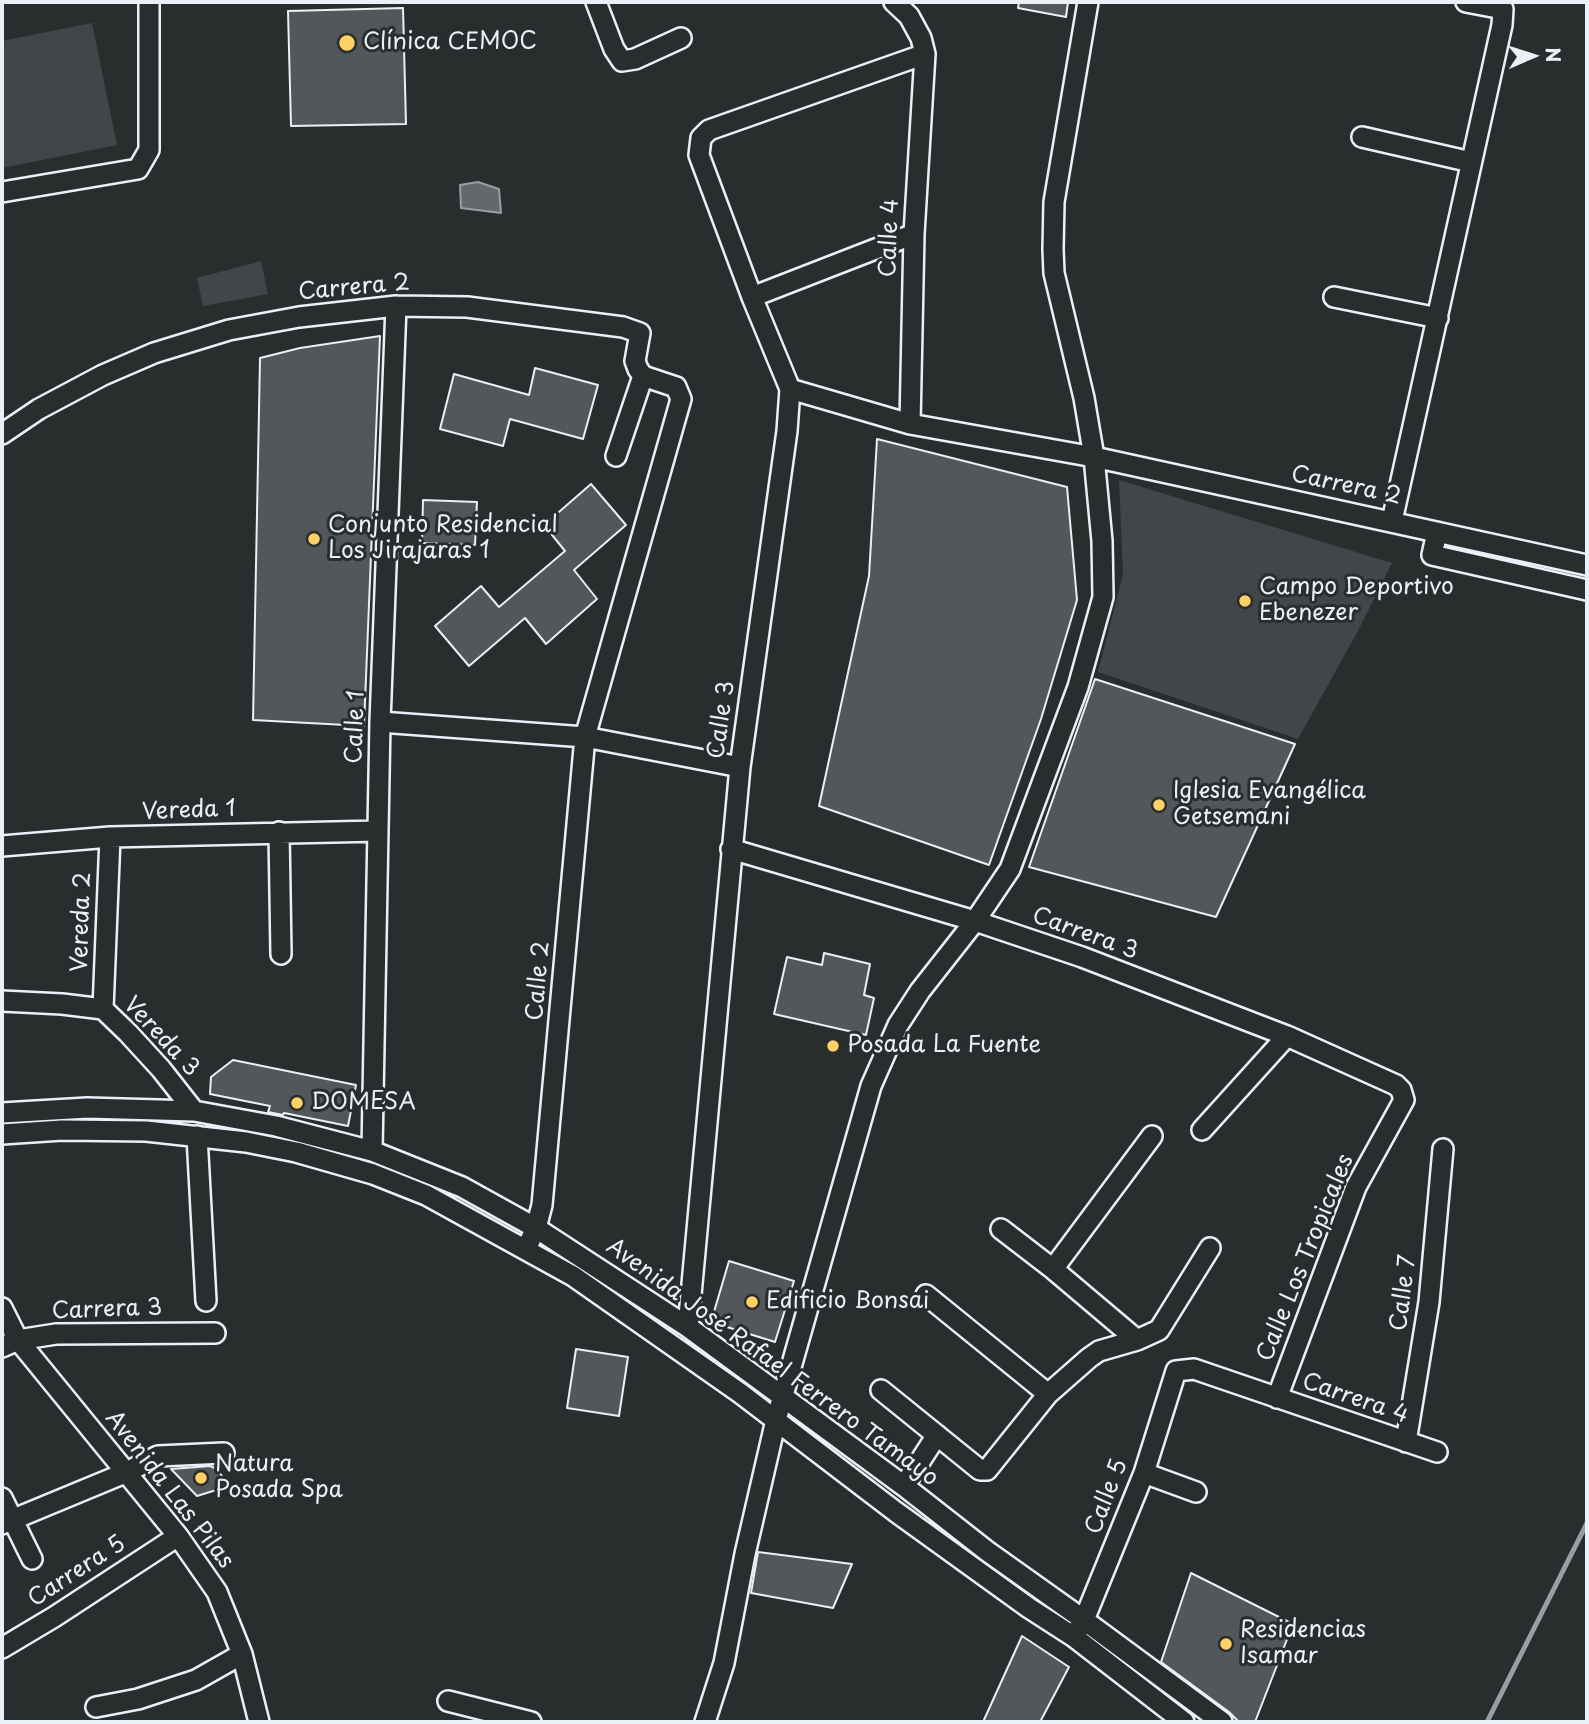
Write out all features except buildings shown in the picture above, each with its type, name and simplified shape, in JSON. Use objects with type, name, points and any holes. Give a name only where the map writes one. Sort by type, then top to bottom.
[{"type":"street","points":[[2,192],[138,169],[149,150],[149,2]]},
{"type":"street","points":[[596,2],[614,49],[622,61],[635,59],[681,38]]},
{"type":"street","points":[[894,2],[909,16],[921,38],[925,54]]},
{"type":"street","points":[[705,1722],[724,1664],[776,1420],[871,1086],[898,1025],[1010,869],[1078,687],[1103,597],[1094,457],[1084,398],[1054,273],[1053,249],[1054,202],[1088,2]]},
{"type":"street","points":[[1392,521],[1502,25],[1503,9],[1466,2]]},
{"type":"street","name":"Calle 3","points":[[688,1327],[740,767],[787,431],[790,390],[752,298],[699,155],[701,138],[709,130],[925,54]]},
{"type":"street","name":"Calle 4","points":[[910,424],[914,234],[925,54]]},
{"type":"street","points":[[1362,137],[1471,162]]},
{"type":"street","points":[[752,298],[914,234]]},
{"type":"street","points":[[1334,297],[1438,318]]},
{"type":"street","name":"Carrera 2","points":[[2,434],[49,404],[103,375],[154,353],[229,330],[299,317],[396,306],[467,307],[623,327],[640,333],[635,361],[643,376]]},
{"type":"street","name":"Calle 1","points":[[372,1151],[380,722],[396,306]]},
{"type":"street","points":[[616,456],[643,376]]},
{"type":"street","name":"Calle 2","points":[[526,1249],[536,1228],[542,1205],[549,1149],[585,737],[681,399],[676,387],[643,376]]},
{"type":"street","name":"Carrera 2","points":[[790,390],[910,424],[1094,457],[1587,565]]},
{"type":"street","points":[[1437,531],[1432,555],[1587,590]]},
{"type":"street","points":[[380,722],[585,737],[740,767]]},
{"type":"street","name":"Vereda 1","points":[[2,846],[110,838],[379,831]]},
{"type":"street","points":[[279,832],[281,954]]},
{"type":"street","name":"Vereda 2","points":[[103,1009],[110,838]]},
{"type":"street","name":"Carrera 3","points":[[732,849],[975,920],[1082,957],[1287,1035],[1396,1085],[1404,1094],[1404,1100]]},
{"type":"street","name":"Vereda 3","points":[[2,1001],[103,1009],[162,1069],[194,1111]]},
{"type":"street","points":[[1202,1130],[1287,1035]]},
{"type":"street","name":"Calle Los Tropicales","points":[[1277,1398],[1356,1187],[1404,1100]]},
{"type":"street","name":"Avenida José Rafael Ferrero Tamayo","points":[[2,1113],[87,1108],[194,1111],[276,1126],[372,1151],[462,1187],[536,1228],[688,1327],[904,1486],[987,1551],[1222,1722]]},
{"type":"street","name":"Avenida José Rafael Ferrero Tamayo","points":[[2,1134],[74,1130],[146,1131],[197,1136],[296,1152],[373,1174],[426,1195],[573,1276],[776,1420],[896,1512],[1029,1608],[1074,1637],[1184,1722]]},
{"type":"street","points":[[197,1136],[206,1301]]},
{"type":"street","points":[[1053,1269],[1152,1136]]},
{"type":"street","name":"Calle 7","points":[[1406,1442],[1429,1302],[1443,1149]]},
{"type":"street","points":[[1001,1228],[1137,1340]]},
{"type":"street","points":[[881,1390],[981,1470],[987,1470],[1048,1394],[1099,1351],[1137,1340],[1159,1330],[1210,1248]]},
{"type":"street","points":[[926,1295],[1048,1394]]},
{"type":"street","name":"Avenida Las Pilas","points":[[2,1308],[10,1344],[178,1536],[217,1592],[242,1654],[259,1722]]},
{"type":"street","name":"Carrera 3","points":[[10,1344],[56,1334],[215,1333]]},
{"type":"street","name":"Carrera 4","points":[[1176,1371],[1194,1369],[1437,1452]]},
{"type":"street","name":"Calle 5","points":[[1074,1637],[1084,1620],[1144,1473],[1176,1371]]},
{"type":"street","points":[[904,1486],[937,1435]]},
{"type":"street","points":[[7,1522],[125,1473],[158,1456],[224,1452]]},
{"type":"street","points":[[1144,1473],[1196,1492]]},
{"type":"street","points":[[2,1498],[7,1522],[32,1559]]},
{"type":"street","name":"Carrera 5","points":[[2,1648],[54,1618],[178,1536]]},
{"type":"street","points":[[96,1707],[138,1699],[196,1680],[242,1654]]},
{"type":"street","points":[[447,1701],[531,1722]]},
{"type":"shaded area","points":[[92,23],[117,145],[2,168],[2,41]]},
{"type":"shaded area","points":[[478,182],[499,189],[501,213],[461,208],[460,185]]},
{"type":"shaded area","points":[[261,261],[268,294],[203,306],[197,278]]},
{"type":"shaded area","name":"Campo Deportivo Ebenezer","points":[[1119,480],[1392,563],[1298,739],[1098,672],[1123,574]]},
{"type":"waterway","points":[[1487,1722],[1587,1523]]},
{"type":"place","name":"Clínica CEMOC","points":[[347,43]]},
{"type":"place","name":"Conjunto Residencial Los Jirajaras 1","points":[[314,539]]},
{"type":"place","name":"Campo Deportivo Ebenezer","points":[[1245,601]]},
{"type":"place","name":"Iglesia Evangélica Getsemani","points":[[1159,805]]},
{"type":"place","name":"Posada La Fuente","points":[[833,1046]]},
{"type":"place","name":"DOMESA","points":[[297,1103]]},
{"type":"place","name":"Edificio Bonsai","points":[[752,1302]]},
{"type":"place","name":"Natura Posada Spa","points":[[201,1478]]},
{"type":"place","name":"Residencias Isamar","points":[[1226,1644]]}]
